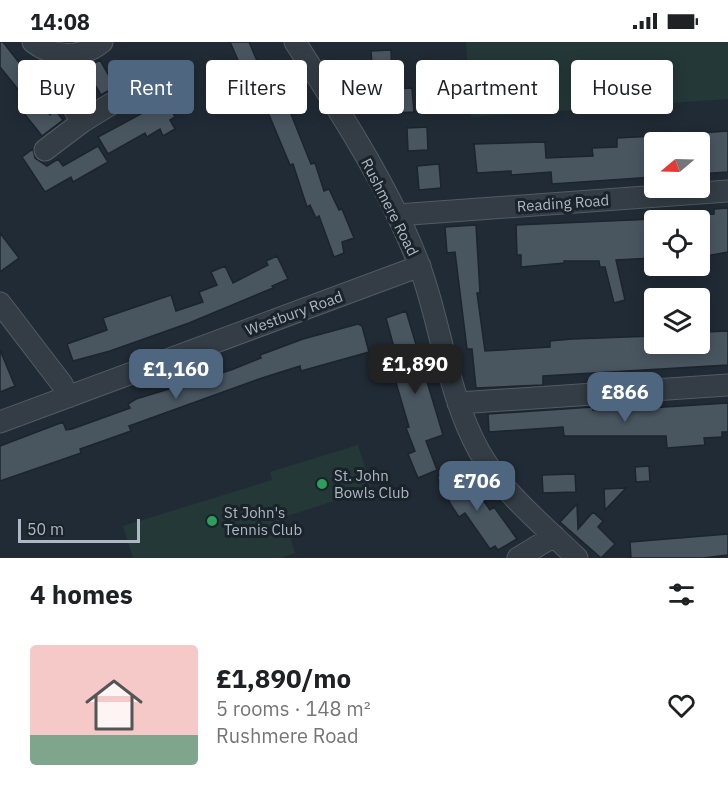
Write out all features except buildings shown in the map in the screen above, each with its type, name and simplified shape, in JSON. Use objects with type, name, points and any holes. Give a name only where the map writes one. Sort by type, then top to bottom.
[{"type":"street","points":[[33,42],[40,47],[69,55],[90,50],[102,42]]},
{"type":"street","name":"Rushmere Road","points":[[296,42],[397,215],[420,266],[436,316],[458,403],[480,452],[511,493],[577,558]]},
{"type":"street","points":[[69,55],[68,98],[82,122]]},
{"type":"street","points":[[45,150],[108,106]]},
{"type":"street","name":"Reading Road","points":[[397,215],[728,191]]},
{"type":"street","name":"Westbury Road","points":[[0,422],[420,266]]},
{"type":"street","points":[[0,303],[62,384],[68,398]]},
{"type":"street","points":[[458,403],[728,385]]},
{"type":"street","points":[[518,558],[554,536]]},
{"type":"green space","points":[[466,42],[728,42],[728,99],[673,103],[673,60],[571,60],[571,110],[559,111],[559,60],[467,60]]},
{"type":"green space","points":[[471,114],[514,114],[471,117]]},
{"type":"green space","name":"St John's Tennis Club","points":[[358,445],[372,489],[284,517],[295,553],[280,558],[133,558],[123,526],[272,480],[270,472]]},
{"type":"place","name":"St. John Bowls Club","points":[[322,484]]},
{"type":"place","name":"St John's Tennis Club","points":[[212,521]]}]
